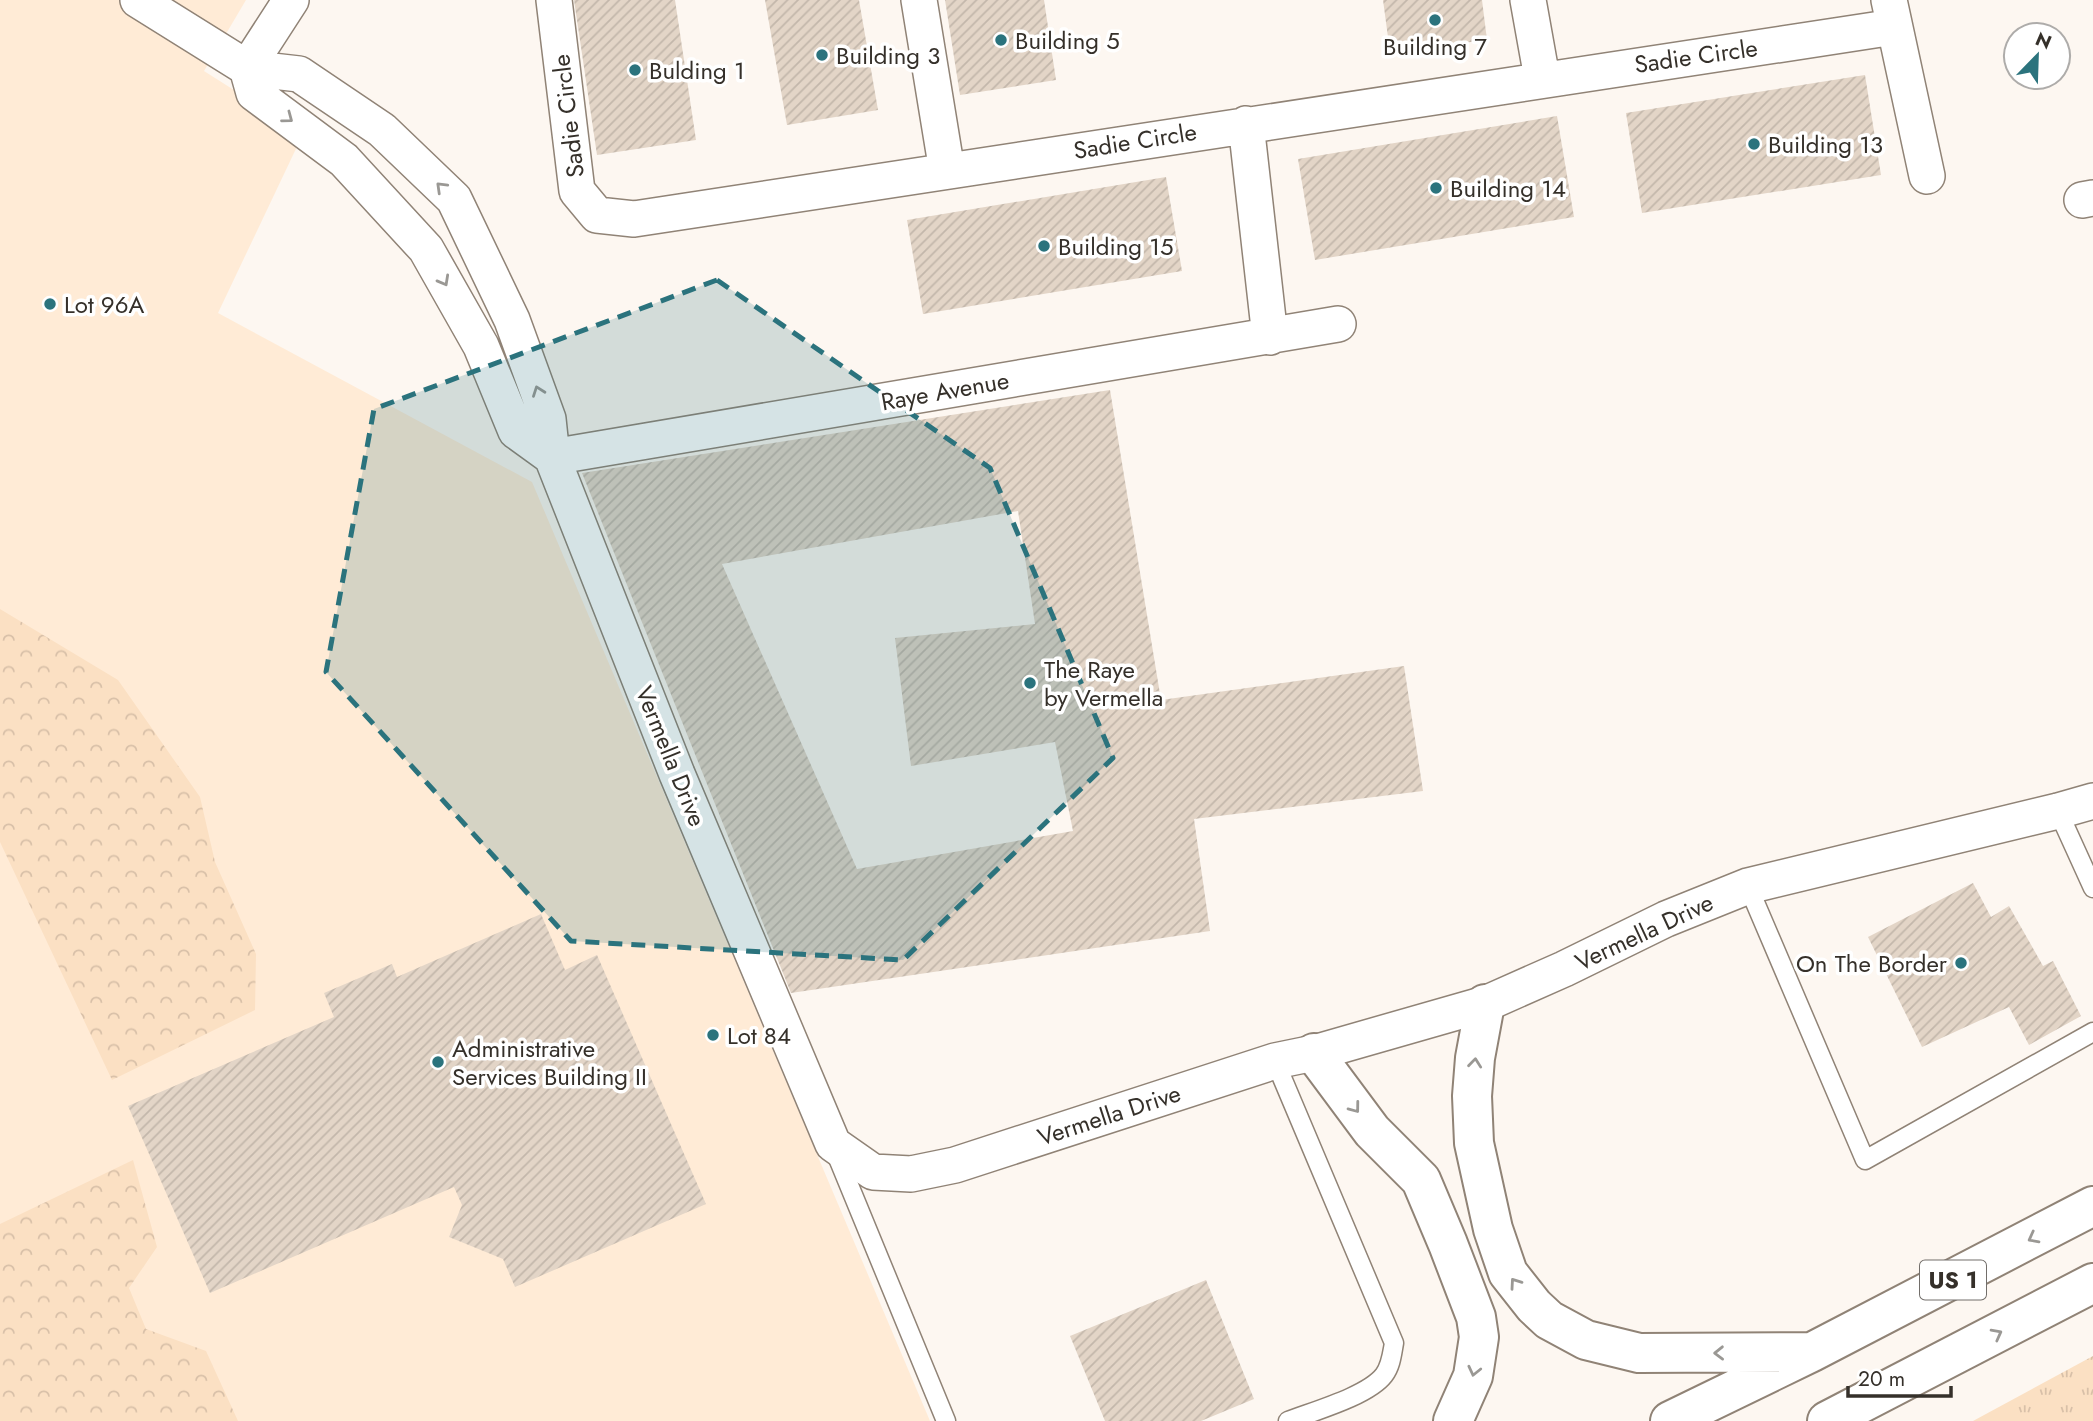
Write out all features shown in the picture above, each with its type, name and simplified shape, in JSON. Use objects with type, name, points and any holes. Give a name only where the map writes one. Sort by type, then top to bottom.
[{"type":"highway","points":[[1485,1004],[1475,1058],[1472,1096],[1474,1143],[1493,1229],[1508,1273],[1534,1306],[1549,1320],[1586,1340],[1639,1353],[1812,1352]]},
{"type":"highway","points":[[1314,1053],[1372,1131],[1420,1180],[1476,1317],[1479,1337],[1474,1377],[1453,1421]]},
{"type":"highway","name":"US 1","points":[[1670,1421],[1812,1352],[2093,1206]]},
{"type":"highway","name":"US 1","points":[[1827,1421],[2093,1283]]},
{"type":"street","points":[[138,0],[247,68],[254,93],[344,160],[426,249],[481,346],[516,431],[552,457]]},
{"type":"street","points":[[247,68],[291,0]]},
{"type":"street","name":"Sadie Circle","points":[[554,0],[577,191],[597,215],[634,219],[947,171],[1542,78],[1891,13],[1927,176]]},
{"type":"street","points":[[919,0],[947,171]]},
{"type":"street","points":[[1528,0],[1542,78]]},
{"type":"street","name":"Vermella Drive","points":[[247,68],[299,74],[382,130],[454,199],[512,320],[548,419],[552,457],[677,774],[832,1144],[873,1172],[911,1174],[955,1165],[1275,1061],[1314,1053],[1485,1004],[1666,919],[1748,886],[2093,801]]},
{"type":"street","points":[[1246,124],[1270,337]]},
{"type":"street","name":"Raye Avenue","points":[[552,457],[1338,324]]},
{"type":"lane","points":[[2058,811],[2093,888]]},
{"type":"lane","points":[[1748,886],[1865,1160],[2093,1032]]},
{"type":"lane","points":[[1275,1061],[1394,1343],[1385,1374],[1371,1388],[1289,1421]]},
{"type":"lane","points":[[832,1144],[946,1421]]},
{"type":"highlighted area","points":[[717,280],[990,468],[1113,758],[903,960],[571,941],[326,672],[374,409]]},
{"type":"shaded area","points":[[0,0],[246,0],[204,71],[303,134],[218,313],[532,482],[930,1421],[0,1421]]},
{"type":"green space","points":[[0,609],[118,680],[200,797],[215,862],[256,954],[255,1010],[112,1080],[0,842]]},
{"type":"green space","points":[[133,1160],[157,1247],[129,1288],[146,1329],[206,1351],[238,1421],[0,1421],[0,1224]]},
{"type":"green space","points":[[2093,1356],[2093,1421],[1973,1421]]},
{"type":"building","name":"Bulding 1","points":[[574,0],[675,0],[696,140],[597,155]]},
{"type":"building","name":"Building 3","points":[[765,0],[859,0],[878,110],[787,125]]},
{"type":"building","name":"Building 5","points":[[945,0],[1044,0],[1056,80],[960,95]]},
{"type":"building","name":"Building 7","points":[[1383,0],[1482,0],[1487,40],[1390,52]]},
{"type":"building","name":"Building 13","points":[[1865,75],[1881,175],[1642,213],[1626,113]]},
{"type":"building","name":"Building 14","points":[[1557,116],[1574,217],[1315,260],[1298,159]]},
{"type":"building","name":"Building 15","points":[[1166,177],[1182,271],[923,314],[907,220]]},
{"type":"building","name":"The Raye by Vermella","points":[[1110,390],[1161,700],[1404,666],[1423,791],[1194,819],[1210,931],[791,993],[582,473]],"holes":[[[1018,511],[1035,624],[895,638],[911,766],[1055,742],[1073,831],[857,869],[722,564]]]},
{"type":"building","name":"On The Border","points":[[1973,883],[1991,917],[2009,906],[2043,966],[2053,961],[2081,1016],[2029,1045],[2009,1007],[1922,1047],[1868,937]]},
{"type":"building","name":"Administrative Services Building II","points":[[541,914],[565,970],[597,955],[706,1204],[515,1287],[503,1259],[449,1237],[462,1205],[454,1187],[210,1293],[128,1106],[334,1017],[324,993],[392,964],[397,977]]},
{"type":"building","points":[[1206,1280],[1254,1399],[1201,1421],[1105,1421],[1070,1336]]},
{"type":"place","name":"Building 7","points":[[1435,20]]},
{"type":"place","name":"Building 5","points":[[1001,40]]},
{"type":"place","name":"Building 3","points":[[822,55]]},
{"type":"place","name":"Bulding 1","points":[[635,70]]},
{"type":"place","name":"Building 13","points":[[1754,144]]},
{"type":"place","name":"Building 14","points":[[1436,188]]},
{"type":"place","name":"Building 15","points":[[1044,246]]},
{"type":"place","name":"Lot 96A","points":[[50,304]]},
{"type":"place","name":"The Raye by Vermella","points":[[1030,683]]},
{"type":"place","name":"On The Border","points":[[1961,963]]},
{"type":"place","name":"Lot 84","points":[[713,1035]]},
{"type":"place","name":"Administrative Services Building II","points":[[438,1062]]}]
